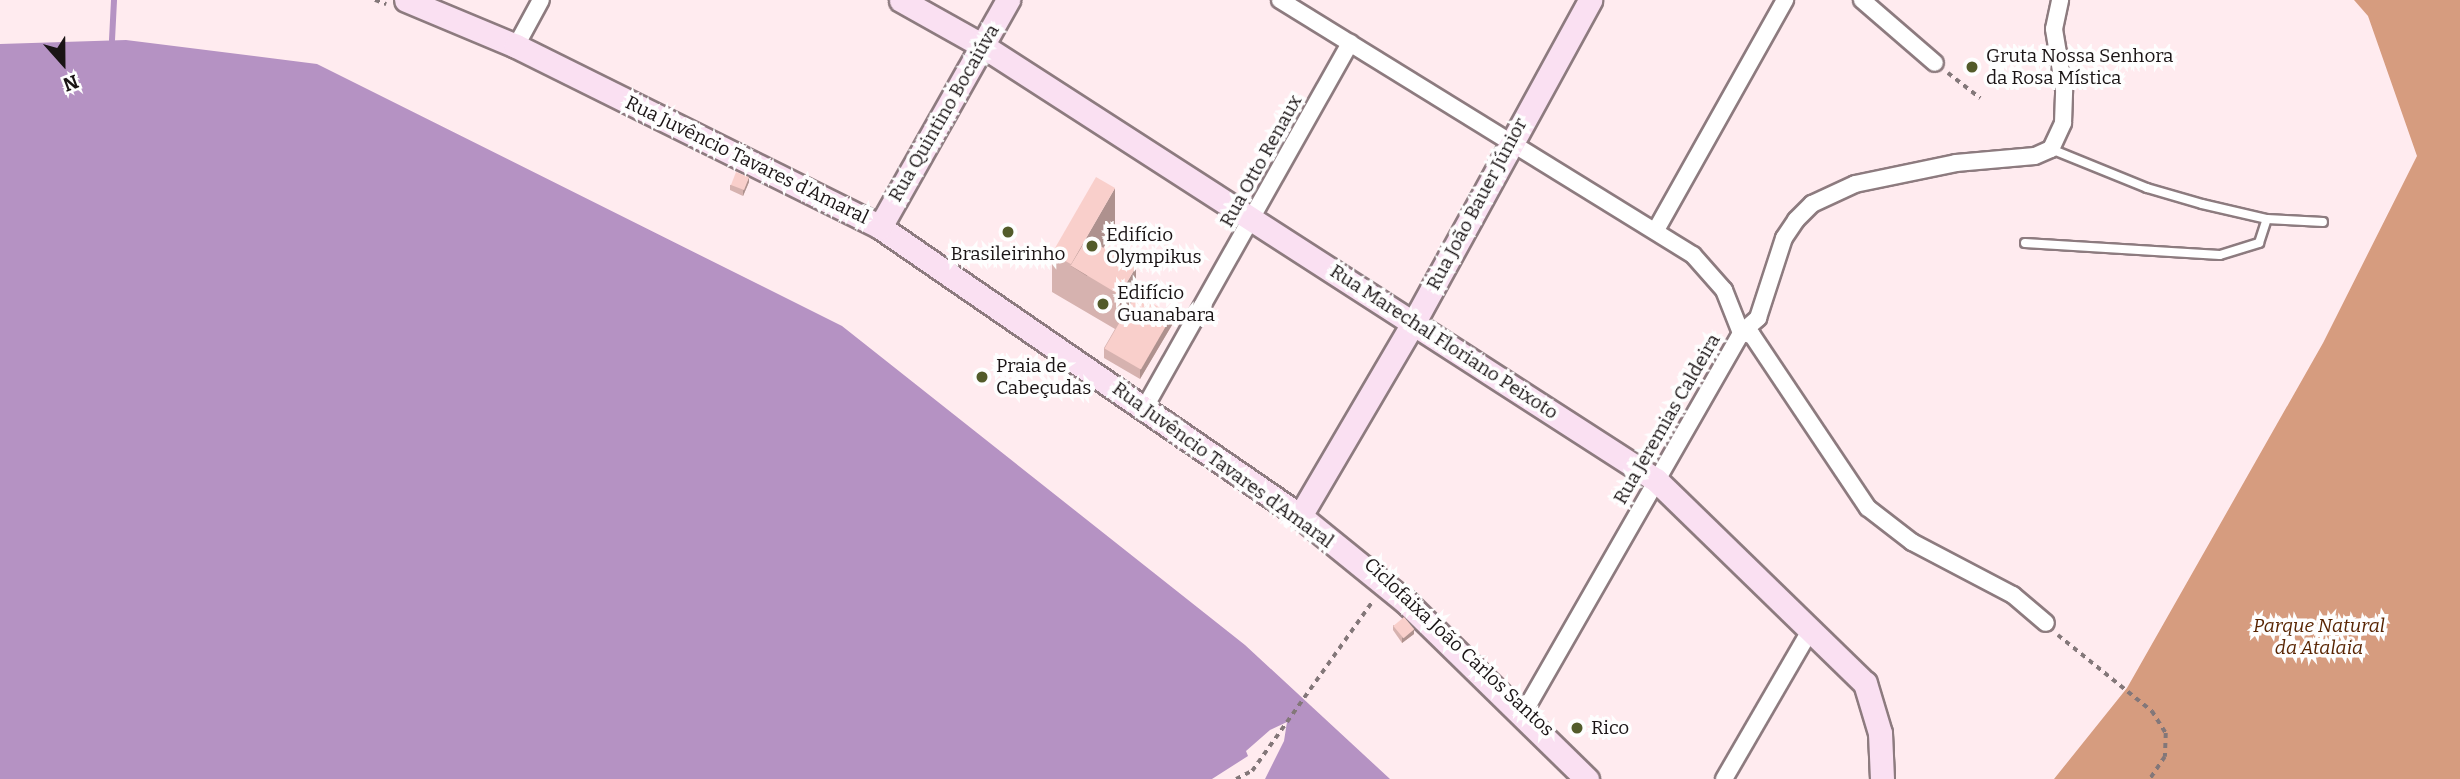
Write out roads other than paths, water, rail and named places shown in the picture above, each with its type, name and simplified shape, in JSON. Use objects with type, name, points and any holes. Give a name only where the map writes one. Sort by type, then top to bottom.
[{"type":"street","points":[[516,46],[541,0]]},
{"type":"street","name":"Rua Marechal Floriano Peixoto","points":[[901,0],[983,46],[1656,480],[1865,683],[1880,733],[1882,779]]},
{"type":"street","name":"Rua Quintino Bocaiúva","points":[[880,227],[1008,0]]},
{"type":"street","points":[[1280,0],[1301,6],[1350,43],[1656,230],[1709,271],[1724,290],[1741,332],[1752,335],[1868,508],[1912,542],[2013,595],[2046,623]]},
{"type":"street","name":"Rua João Bauer Júnior","points":[[1300,516],[1414,322],[1590,0]]},
{"type":"street","points":[[1656,230],[1784,0]]},
{"type":"street","points":[[1862,0],[1935,63]]},
{"type":"street","points":[[2051,149],[2063,124],[2064,89],[2054,29],[2060,0]]},
{"type":"street","name":"Rua Juvêncio Tavares d'Amaral","points":[[403,4],[516,46],[880,227],[1300,516],[1385,585],[1523,714],[1587,779]]},
{"type":"street","name":"Rua Otto Renaux","points":[[1145,407],[1350,43]]},
{"type":"street","name":"Rua Jeremias Caldeira","points":[[1523,714],[1741,332],[1758,318],[1784,238],[1812,204],[1855,184],[1956,163],[2035,156],[2051,149]]},
{"type":"street","points":[[1724,779],[1811,629]]},
{"type":"lane","points":[[2051,149],[2147,188],[2267,219],[2323,222]]},
{"type":"lane","points":[[2025,243],[2220,255],[2259,243],[2267,219]]},
{"type":"waterway","points":[[112,40],[114,0]]},
{"type":"place","name":"Gruta Nossa Senhora da Rosa Mística","points":[[1972,67]]},
{"type":"place","name":"Brasileirinho","points":[[1008,232]]},
{"type":"place","name":"Edifício Olympikus","points":[[1092,246]]},
{"type":"place","name":"Edifício Guanabara","points":[[1103,304]]},
{"type":"place","name":"Praia de Cabeçudas","points":[[982,377]]},
{"type":"place","name":"Rico","points":[[1577,728]]},
{"type":"park label","name":"Parque Natural da Atalaia","points":[[2319,637]]}]
